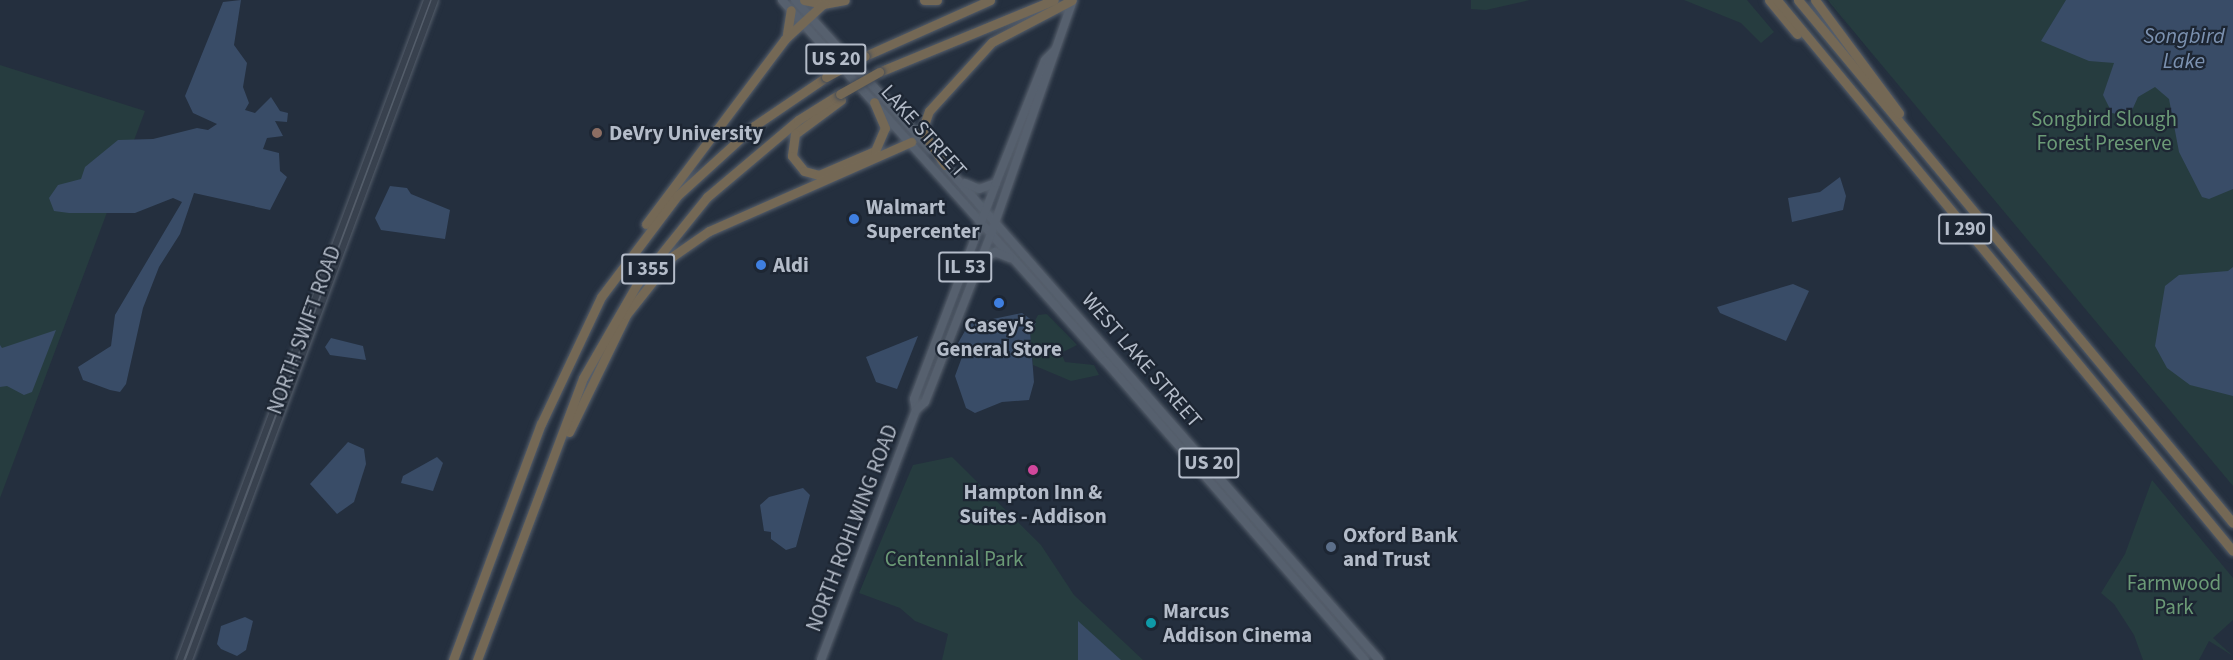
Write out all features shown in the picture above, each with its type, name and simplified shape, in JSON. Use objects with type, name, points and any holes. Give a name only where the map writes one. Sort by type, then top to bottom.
[{"type":"highway","points":[[804,0],[823,4],[845,0]]},
{"type":"highway","points":[[924,0],[937,0]]},
{"type":"highway","name":"I 355","points":[[453,660],[541,424],[601,297],[677,196],[754,126],[826,77],[865,56],[990,0]]},
{"type":"highway","name":"I 355","points":[[477,660],[584,378],[637,284],[714,191],[798,120],[881,74],[1030,15],[1054,0]]},
{"type":"highway","points":[[945,165],[922,131],[925,117],[992,42],[1030,15],[1073,0]]},
{"type":"highway","points":[[1769,0],[1865,109]]},
{"type":"highway","name":"I 290","points":[[1777,0],[2233,551]]},
{"type":"highway","name":"I 290","points":[[1798,0],[2233,523]]},
{"type":"highway","points":[[1815,0],[1940,168]]},
{"type":"highway","points":[[601,297],[620,260],[785,39],[823,4]]},
{"type":"highway","points":[[785,39],[791,10]]},
{"type":"highway","points":[[842,96],[795,134],[792,156],[804,171],[819,175],[875,151],[885,128],[874,102]]},
{"type":"highway","points":[[535,505],[606,349],[647,284],[673,256],[709,231],[911,142]]},
{"type":"main road","name":"LAKE STREET","points":[[782,0],[791,10],[806,18],[996,220]]},
{"type":"main road","name":"LAKE STREET","points":[[795,0],[806,18],[874,102],[991,234]]},
{"type":"main road","name":"NORTH ROHLWING ROAD","points":[[822,660],[916,410],[925,402],[991,234],[1073,0]]},
{"type":"main road","name":"NORTH ROHLWING ROAD","points":[[916,410],[914,399],[996,183],[1045,60],[1054,51]]},
{"type":"main road","points":[[903,119],[911,142]]},
{"type":"main road","points":[[957,178],[979,189],[996,183]]},
{"type":"main road","name":"WEST LAKE STREET","points":[[996,220],[1379,660]]},
{"type":"main road","name":"WEST LAKE STREET","points":[[991,234],[1365,660]]},
{"type":"main road","points":[[978,266],[995,252],[1016,262]]},
{"type":"street","name":"NORTH SWIFT ROAD","points":[[180,660],[427,0]]},
{"type":"street","name":"NORTH SWIFT ROAD","points":[[189,660],[435,0]]},
{"type":"green space","points":[[1471,0],[1530,0],[1486,10],[1471,9]]},
{"type":"green space","points":[[1684,0],[1747,0],[1774,32],[1761,43],[1741,23]]},
{"type":"green space","name":"Songbird Slough Forest Preserve","points":[[1828,0],[2233,0],[2233,486],[1830,3]]},
{"type":"green space","points":[[0,65],[145,111],[0,498]]},
{"type":"green space","points":[[1047,314],[1077,345],[1061,353],[1065,362],[1094,365],[1099,375],[1071,381],[1033,365],[1030,330],[1038,315]]},
{"type":"green space","name":"Centennial Park","points":[[952,457],[1041,545],[1074,595],[1143,660],[942,660],[948,634],[915,621],[900,608],[859,593],[913,465]]},
{"type":"green space","name":"Farmwood Park","points":[[2152,480],[2233,578],[2233,620],[2213,638],[2233,656],[2209,641],[2199,660],[2143,660],[2134,635],[2114,604],[2101,593],[2125,554]]},
{"type":"water","points":[[241,0],[234,45],[247,63],[243,87],[249,103],[245,110],[255,113],[271,97],[280,111],[288,113],[287,122],[275,121],[283,136],[267,138],[263,149],[279,153],[280,171],[287,177],[270,210],[194,193],[180,234],[159,267],[143,308],[126,384],[120,392],[83,380],[78,367],[111,346],[115,315],[182,202],[173,198],[135,213],[69,213],[54,211],[49,198],[58,185],[81,179],[85,167],[118,140],[153,139],[197,128],[208,130],[217,124],[193,113],[185,96],[223,2]]},
{"type":"water","name":"Songbird Lake","points":[[2066,0],[2233,0],[2233,189],[2209,199],[2202,197],[2179,152],[2169,99],[2155,87],[2138,97],[2129,117],[2112,113],[2103,95],[2114,63],[2089,61],[2041,41]]},
{"type":"water","points":[[1840,177],[1846,196],[1843,210],[1792,222],[1788,198],[1820,192]]},
{"type":"water","points":[[390,186],[407,188],[411,194],[450,210],[445,239],[381,230],[375,218]]},
{"type":"water","points":[[2233,267],[2233,396],[2190,385],[2167,368],[2155,346],[2165,286],[2179,275],[2228,271]]},
{"type":"water","points":[[1793,284],[1809,291],[1786,341],[1720,313],[1717,307]]},
{"type":"water","points":[[1022,313],[1036,323],[1030,331],[1034,382],[1029,400],[1002,402],[975,413],[966,408],[955,376],[962,357],[958,343],[969,324]]},
{"type":"water","points":[[56,330],[32,392],[24,395],[7,386],[0,387],[0,345],[2,348]]},
{"type":"water","points":[[918,336],[897,389],[876,382],[866,357]]},
{"type":"water","points":[[331,338],[363,346],[366,360],[330,355],[325,347]]},
{"type":"water","points":[[348,442],[364,449],[366,464],[354,502],[337,514],[310,484]]},
{"type":"water","points":[[437,457],[443,463],[433,491],[401,483],[403,476]]},
{"type":"water","points":[[803,488],[810,495],[796,547],[786,550],[771,539],[771,532],[764,531],[760,505],[769,497]]},
{"type":"water","points":[[245,617],[253,621],[246,650],[237,656],[221,649],[217,644],[221,626]]},
{"type":"water","points":[[1078,621],[1121,660],[1078,660]]},
{"type":"place","name":"DeVry University","points":[[597,133]]},
{"type":"place","name":"Walmart Supercenter","points":[[854,219]]},
{"type":"place","name":"Aldi","points":[[761,265]]},
{"type":"place","name":"Casey's General Store","points":[[999,303]]},
{"type":"place","name":"Hampton Inn & Suites - Addison","points":[[1033,470]]},
{"type":"place","name":"Oxford Bank and Trust","points":[[1331,547]]},
{"type":"place","name":"Marcus Addison Cinema","points":[[1151,623]]}]
